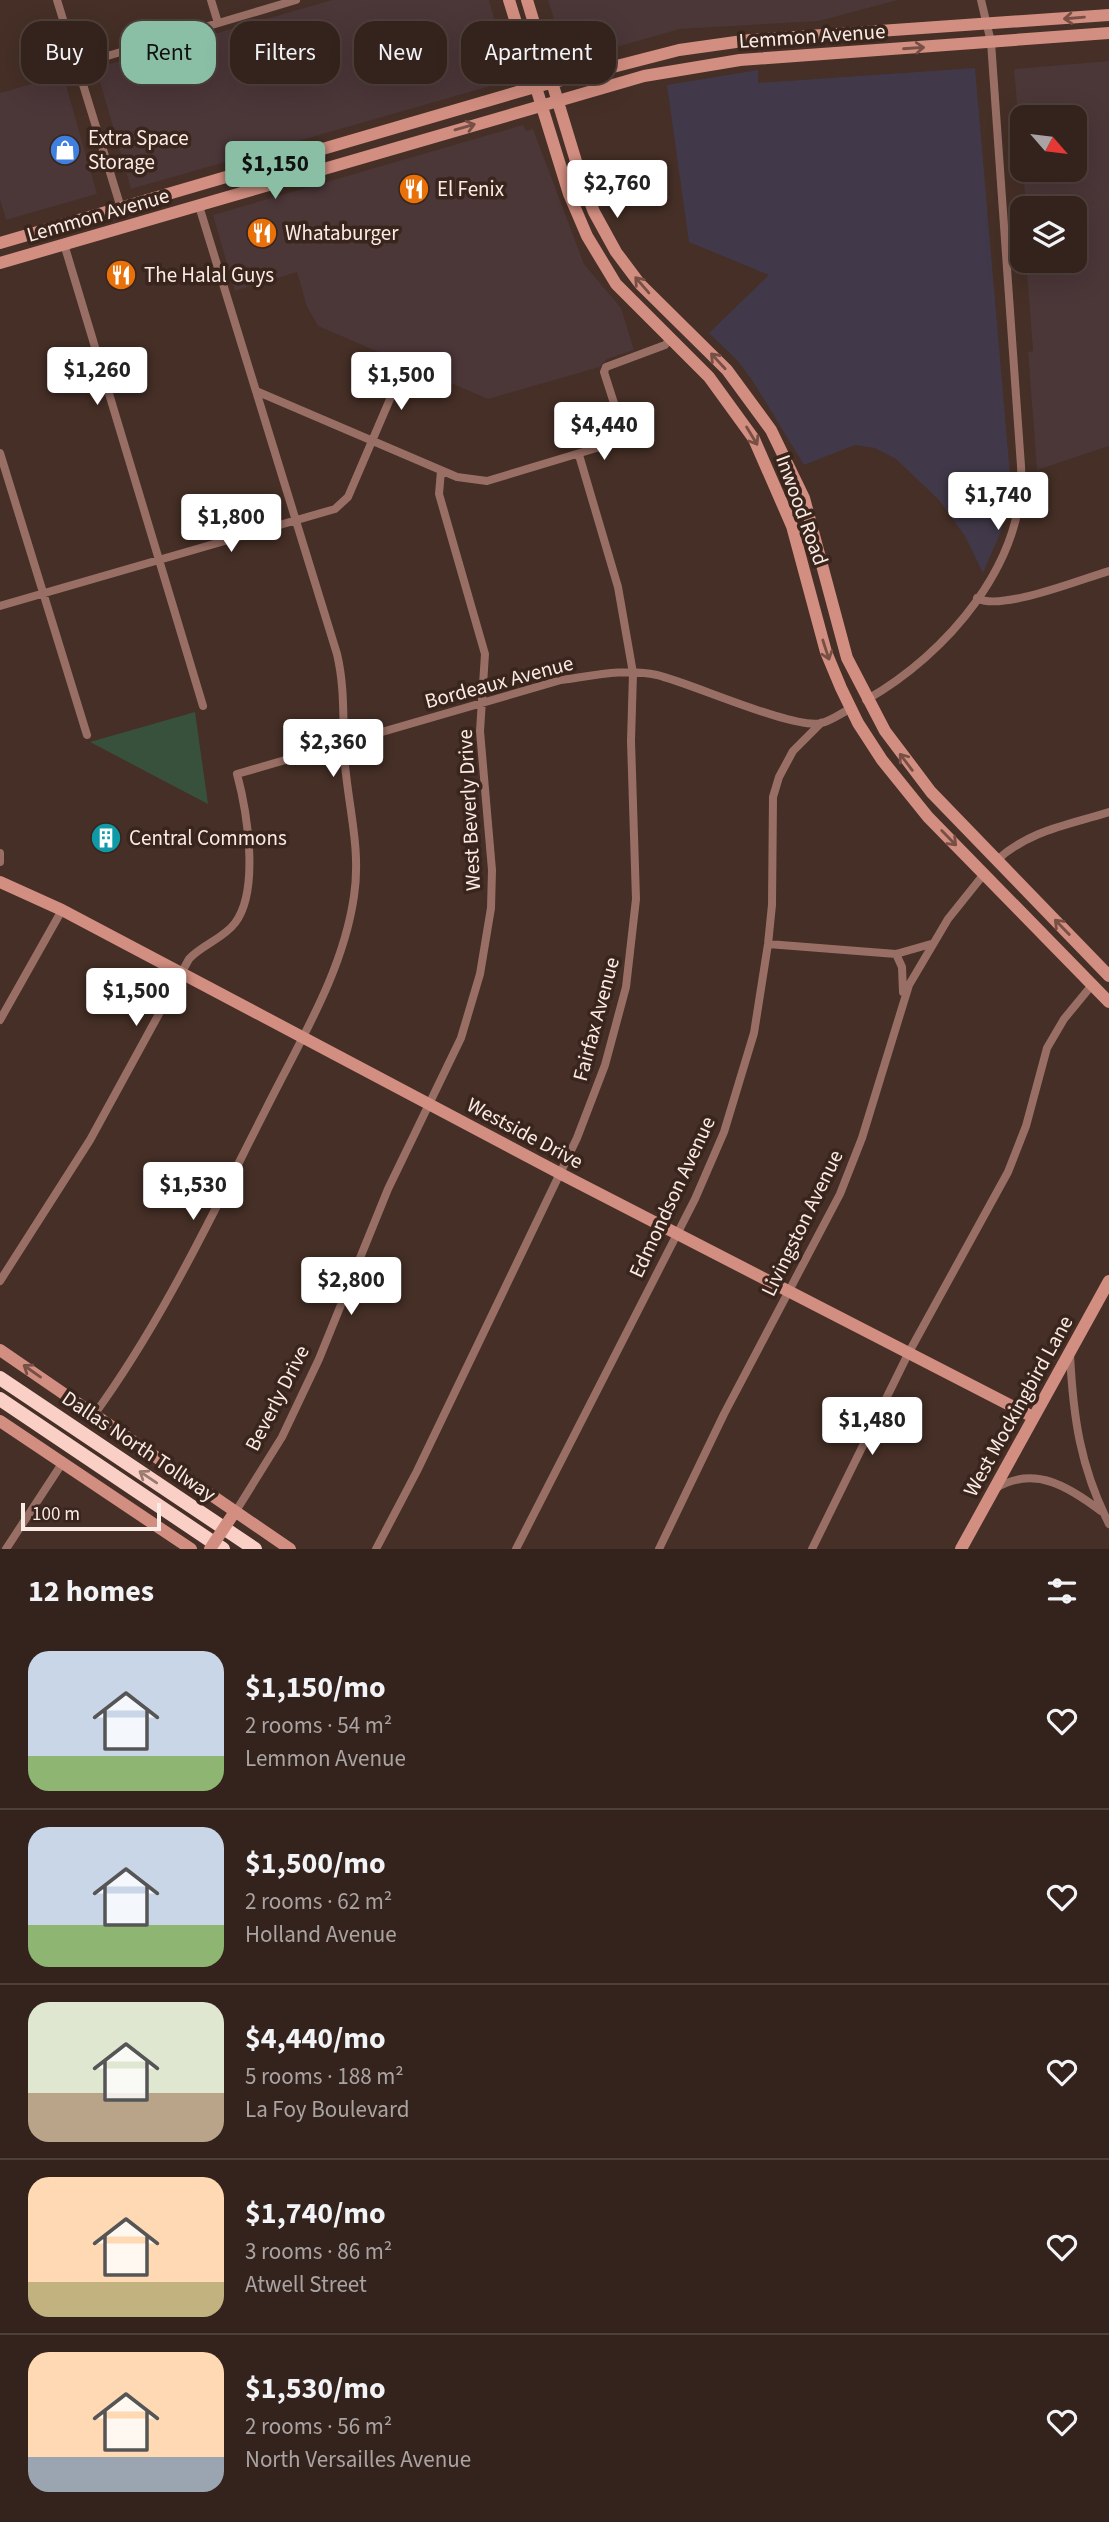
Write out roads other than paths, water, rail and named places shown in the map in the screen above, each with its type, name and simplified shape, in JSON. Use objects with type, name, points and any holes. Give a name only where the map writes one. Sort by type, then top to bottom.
[{"type":"highway","name":"Dallas North Tollway","points":[[0,1378],[256,1549]]},
{"type":"highway","name":"Dallas North Tollway","points":[[0,1399],[223,1549]]},
{"type":"main road","name":"Inwood Road","points":[[509,0],[569,194],[601,261],[628,298],[674,342],[737,413],[765,460],[797,539],[826,652],[850,709],[901,786],[1109,1002]]},
{"type":"main road","name":"Inwood Road","points":[[527,0],[534,21]]},
{"type":"main road","name":"Lemmon Avenue","points":[[616,66],[710,45],[1109,15]]},
{"type":"main road","points":[[1088,35],[1097,26],[1109,25]]},
{"type":"main road","name":"Lemmon Avenue","points":[[0,263],[644,76],[715,63],[776,57],[1109,33]]},
{"type":"main road","points":[[776,39],[776,57]]},
{"type":"main road","points":[[639,60],[644,76]]},
{"type":"main road","name":"Lemmon Avenue","points":[[0,243],[546,84]]},
{"type":"main road","name":"Inwood Road","points":[[553,84],[582,181],[616,252],[649,293],[691,332],[753,403],[776,439],[804,498],[841,640],[874,714],[917,777],[1109,976]]},
{"type":"main road","points":[[427,118],[434,136]]},
{"type":"main road","points":[[369,135],[373,154]]},
{"type":"main road","points":[[194,187],[199,206]]},
{"type":"main road","points":[[121,208],[127,226]]},
{"type":"main road","points":[[58,226],[64,244]]},
{"type":"main road","points":[[601,261],[616,252]]},
{"type":"main road","points":[[674,342],[691,332]]},
{"type":"main road","points":[[737,413],[753,403]]},
{"type":"main road","points":[[841,688],[866,700]]},
{"type":"main road","points":[[850,709],[858,708],[874,714]]},
{"type":"main road","points":[[984,874],[997,860]]},
{"type":"main road","name":"Westside Drive","points":[[0,882],[62,910],[561,1174],[1033,1417]]},
{"type":"main road","name":"West Mockingbird Lane","points":[[961,1549],[1109,1281]]},
{"type":"main road","points":[[0,1350],[290,1549]]},
{"type":"main road","points":[[0,1421],[191,1549]]},
{"type":"main road","name":"Beverly Drive","points":[[210,1549],[234,1513]]},
{"type":"street","points":[[57,0],[63,21]]},
{"type":"street","points":[[211,0],[218,23]]},
{"type":"street","points":[[107,56],[296,0]]},
{"type":"street","points":[[866,700],[918,666],[977,598],[995,572],[1014,533],[1022,482],[991,42],[981,0]]},
{"type":"street","points":[[83,84],[121,208]]},
{"type":"street","points":[[94,1415],[145,1341],[183,1273],[303,1036],[337,963],[354,897],[356,837],[345,744],[342,675],[199,206]]},
{"type":"street","points":[[64,244],[203,706]]},
{"type":"street","points":[[256,391],[440,471],[467,481],[486,481],[614,443],[621,433],[604,372],[606,367],[674,342]]},
{"type":"street","points":[[0,606],[335,509],[342,503],[373,441],[402,371]]},
{"type":"street","points":[[0,453],[87,736]]},
{"type":"street","name":"Fairfax Avenue","points":[[376,1549],[417,1471],[561,1174],[605,1065],[631,961],[636,899],[631,741],[633,673],[618,586],[579,455]]},
{"type":"street","name":"West Beverly Drive","points":[[430,1103],[457,1048],[471,1008],[491,908],[490,817],[481,758],[485,654],[439,495],[440,471]]},
{"type":"street","points":[[0,488],[10,485]]},
{"type":"street","points":[[977,598],[985,603],[1004,602],[1109,571]]},
{"type":"street","name":"Bordeaux Avenue","points":[[181,972],[199,948],[234,925],[240,915],[248,870],[248,835],[246,806],[237,774],[561,680],[633,673],[670,679],[776,715],[821,723]]},
{"type":"street","points":[[821,723],[850,709]]},
{"type":"street","name":"Edmondson Avenue","points":[[516,1549],[678,1235],[708,1173],[738,1093],[759,1008],[768,944],[773,797],[779,777],[793,751],[821,723]]},
{"type":"street","points":[[997,860],[1020,841],[1038,832],[1109,812]]},
{"type":"street","points":[[0,853],[0,862]]},
{"type":"street","name":"Livingston Avenue","points":[[659,1549],[853,1164],[903,999],[932,944],[984,874]]},
{"type":"street","points":[[0,1020],[62,910]]},
{"type":"street","points":[[768,944],[896,954],[932,944]]},
{"type":"street","points":[[896,954],[902,967],[903,999]]},
{"type":"street","points":[[0,1281],[90,1140],[181,972]]},
{"type":"street","points":[[812,1549],[908,1354],[1008,1172],[1026,1126],[1047,1048],[1064,1019],[1092,985]]},
{"type":"street","name":"Beverly Drive","points":[[234,1513],[300,1401],[388,1189],[430,1103]]},
{"type":"street","points":[[1070,1351],[1076,1433],[1109,1524]]},
{"type":"street","points":[[6,1549],[63,1462]]},
{"type":"street","points":[[993,1490],[1011,1481],[1044,1478],[1078,1494],[1103,1513]]},
{"type":"place","name":"Extra Space Storage","points":[[65,150]]},
{"type":"place","name":"El Fenix","points":[[414,189]]},
{"type":"place","name":"Whataburger","points":[[262,233]]},
{"type":"place","name":"The Halal Guys","points":[[121,275]]},
{"type":"place","name":"Central Commons","points":[[106,838]]}]
